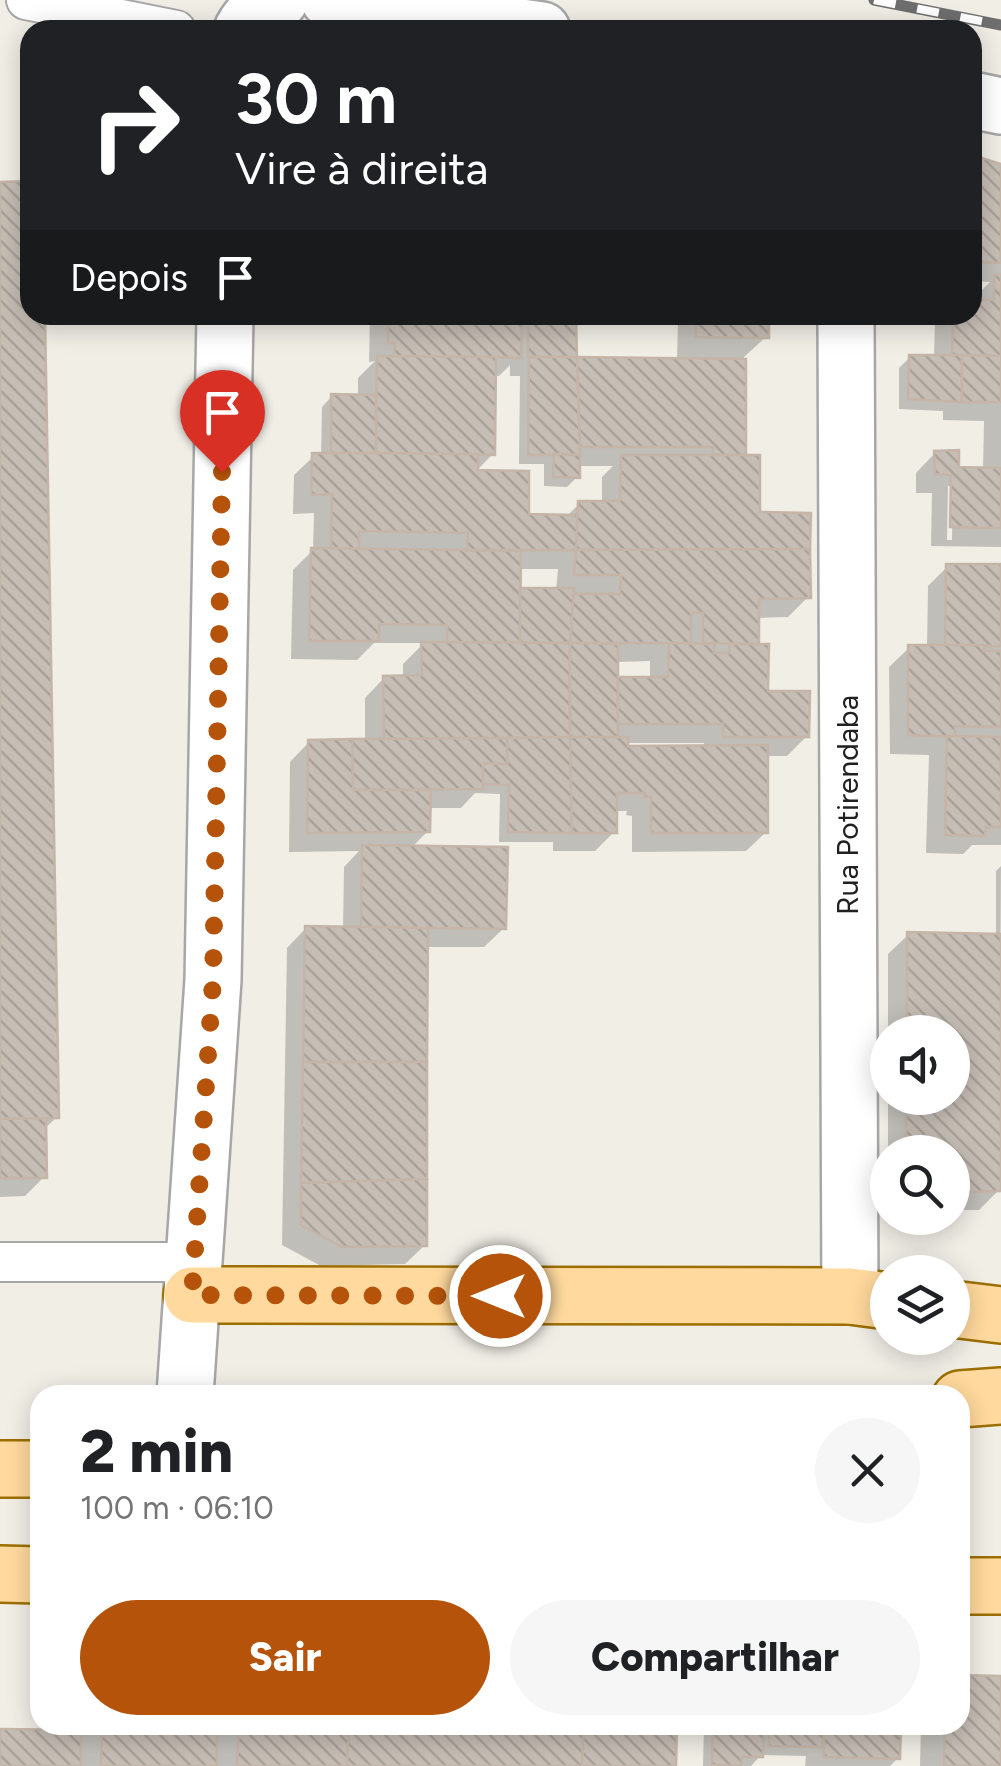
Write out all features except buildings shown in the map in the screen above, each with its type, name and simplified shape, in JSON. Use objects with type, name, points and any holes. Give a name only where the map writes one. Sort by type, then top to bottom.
[{"type":"main road","points":[[194,1279],[868,1298]]},
{"type":"main road","points":[[970,1311],[1001,1315]]},
{"type":"main road","points":[[970,1399],[1001,1396]]},
{"type":"main road","points":[[0,1469],[30,1469]]},
{"type":"main road","points":[[0,1574],[30,1575]]},
{"type":"main road","points":[[970,1586],[1001,1586]]},
{"type":"street","points":[[247,20],[280,0]]},
{"type":"street","points":[[329,0],[471,20]]},
{"type":"street","points":[[186,1385],[213,980],[224,325]]},
{"type":"street","name":"Rua Potirendaba","points":[[846,325],[868,1298]]},
{"type":"lane","points":[[26,0],[126,20]]},
{"type":"lane","points":[[0,1262],[194,1279]]},
{"type":"railway","points":[[874,0],[976,20]]},
{"type":"railway","points":[[982,21],[1001,25]]},
{"type":"route","points":[[222,472],[213,980],[192,1295],[500,1296]]}]
